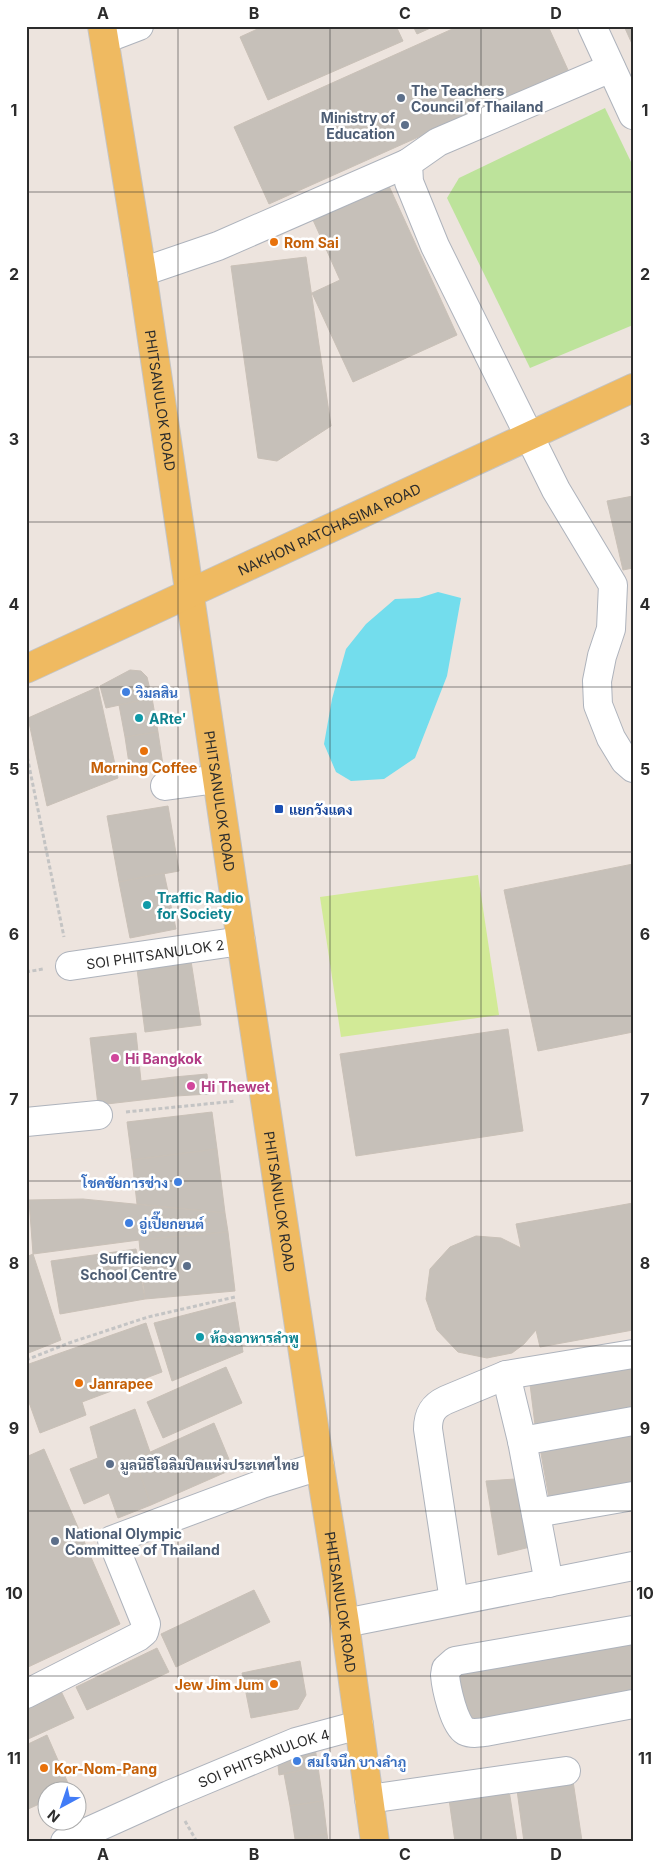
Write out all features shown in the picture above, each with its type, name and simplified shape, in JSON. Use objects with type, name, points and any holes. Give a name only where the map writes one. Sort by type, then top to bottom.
[{"type":"main road","name":"PHITSANULOK ROAD","points":[[104,33],[142,272],[264,1098],[345,1623],[376,1842]]},
{"type":"main road","name":"NAKHON RATCHASIMA ROAD","points":[[26,669],[190,595],[633,388]]},
{"type":"street","points":[[104,33],[139,26]]},
{"type":"street","points":[[592,26],[633,115]]},
{"type":"street","points":[[142,272],[218,246],[408,163],[438,142],[611,68]]},
{"type":"street","points":[[408,163],[409,182],[435,246],[528,436],[556,490],[623,591],[602,656],[597,681],[598,705],[611,738],[625,761],[633,768]]},
{"type":"street","points":[[165,786],[217,779]]},
{"type":"street","name":"SOI PHITSANULOK 2","points":[[70,966],[241,941]]},
{"type":"street","points":[[26,1122],[98,1115]]},
{"type":"street","points":[[454,1601],[428,1421],[430,1413],[437,1404],[506,1375],[633,1354]]},
{"type":"street","points":[[506,1375],[522,1441],[549,1582]]},
{"type":"street","points":[[522,1441],[633,1421]]},
{"type":"street","points":[[26,1694],[138,1637],[144,1632],[146,1624],[107,1530],[320,1466]]},
{"type":"street","points":[[536,1513],[633,1496]]},
{"type":"street","points":[[345,1623],[633,1566]]},
{"type":"street","points":[[633,1630],[455,1661],[446,1669],[445,1674],[458,1725],[466,1732],[472,1733],[633,1704]]},
{"type":"street","name":"SOI PHITSANULOK 4","points":[[65,1842],[169,1795],[296,1742],[359,1725]]},
{"type":"street","points":[[369,1799],[566,1771]]},
{"type":"path","points":[[26,751],[70,966]]},
{"type":"path","points":[[98,1115],[264,1098]]},
{"type":"path","points":[[26,1360],[69,1343],[148,1317],[235,1297]]},
{"type":"green space","points":[[605,108],[633,166],[633,325],[530,368],[447,198],[459,178]]},
{"type":"green space","points":[[478,875],[499,1015],[341,1037],[320,897]]},
{"type":"water","points":[[438,592],[461,598],[447,676],[415,758],[384,779],[351,781],[336,772],[324,744],[332,699],[346,649],[366,624],[395,599],[419,598]]},
{"type":"building","points":[[264,26],[396,26],[403,41],[268,100],[240,37]]},
{"type":"building","points":[[413,26],[435,26],[417,34]]},
{"type":"building","name":"The Teachers Council of Thailand","points":[[459,26],[548,26],[568,70],[269,204],[234,127]]},
{"type":"building","points":[[624,26],[633,26],[633,46]]},
{"type":"building","points":[[389,186],[457,335],[353,382],[312,293],[340,280],[313,220]]},
{"type":"building","points":[[306,257],[331,426],[277,461],[258,458],[231,266]]},
{"type":"building","points":[[633,496],[633,568],[623,570],[607,501]]},
{"type":"building","name":"วิมลสิน","points":[[130,670],[141,671],[147,677],[152,698],[106,708],[100,686]]},
{"type":"building","points":[[98,687],[118,778],[47,806],[28,718]]},
{"type":"building","name":"ARte'","points":[[152,698],[158,732],[125,737],[119,705]]},
{"type":"building","name":"Morning Coffee","points":[[158,732],[163,765],[130,770],[125,737]]},
{"type":"building","points":[[168,806],[179,871],[119,882],[107,816]]},
{"type":"building","points":[[633,864],[633,1032],[538,1051],[504,890]]},
{"type":"building","name":"Traffic Radio for Society","points":[[164,873],[176,929],[130,938],[119,882]]},
{"type":"building","points":[[191,961],[201,1025],[145,1032],[137,969]]},
{"type":"building","points":[[508,1029],[523,1131],[356,1156],[340,1054]]},
{"type":"building","name":"Hi Bangkok","points":[[136,1033],[141,1081],[174,1077],[176,1096],[98,1105],[90,1038]]},
{"type":"building","name":"Hi Thewet","points":[[207,1074],[209,1094],[176,1096],[174,1077]]},
{"type":"building","points":[[212,1112],[217,1149],[132,1160],[127,1122]]},
{"type":"building","name":"โชคชัยการช่าง","points":[[217,1149],[225,1213],[137,1204],[132,1160]]},
{"type":"building","name":"อู่เปี๊ยกยนต์","points":[[83,1199],[225,1213],[228,1232],[139,1240],[33,1254],[29,1200]]},
{"type":"building","points":[[633,1203],[633,1330],[540,1347],[536,1330],[524,1344],[512,1353],[487,1358],[458,1352],[437,1330],[426,1299],[430,1269],[450,1247],[476,1236],[501,1238],[521,1248],[516,1224]]},
{"type":"building","name":"Sufficiency School Centre","points":[[228,1232],[235,1291],[145,1299],[139,1240]]},
{"type":"building","points":[[136,1249],[145,1299],[60,1314],[51,1261]]},
{"type":"building","points":[[33,1254],[61,1340],[26,1354],[26,1257]]},
{"type":"building","name":"ห้องอาหารลำพู","points":[[235,1302],[243,1352],[172,1381],[154,1323]]},
{"type":"building","name":"Janrapee","points":[[146,1323],[162,1372],[82,1402],[86,1415],[40,1433],[26,1394],[26,1365]]},
{"type":"building","points":[[633,1358],[633,1408],[535,1425],[529,1376]]},
{"type":"building","points":[[226,1367],[242,1403],[163,1438],[147,1402]]},
{"type":"building","name":"มูลนิธิโอลิมปิคแห่งประเทศไทย","points":[[135,1409],[150,1452],[135,1459],[151,1505],[118,1518],[109,1493],[84,1504],[70,1469],[98,1458],[90,1427]]},
{"type":"building","points":[[214,1423],[233,1469],[151,1505],[135,1459]]},
{"type":"building","points":[[633,1432],[633,1483],[549,1498],[540,1448]]},
{"type":"building","name":"National Olympic Committee of Thailand","points":[[44,1449],[120,1624],[26,1668],[26,1457]]},
{"type":"building","points":[[515,1479],[530,1547],[498,1555],[486,1481]]},
{"type":"building","points":[[254,1590],[270,1622],[176,1667],[161,1634]]},
{"type":"building","points":[[633,1641],[633,1693],[464,1722],[457,1673]]},
{"type":"building","points":[[157,1648],[169,1672],[87,1710],[76,1687]]},
{"type":"building","name":"Jew Jim Jum","points":[[300,1661],[306,1695],[298,1709],[251,1718],[242,1673]]},
{"type":"building","points":[[60,1689],[74,1718],[26,1740],[26,1705]]},
{"type":"building","name":"Kor-Nom-Pang","points":[[47,1735],[67,1780],[38,1780],[38,1805],[26,1810],[26,1745]]},
{"type":"building","name":"สมใจนึก บางลำภู","points":[[314,1741],[318,1767],[279,1775],[277,1755]]},
{"type":"building","points":[[318,1767],[323,1801],[290,1806],[284,1774]]},
{"type":"building","points":[[573,1781],[582,1841],[524,1842],[517,1790]]},
{"type":"building","points":[[509,1790],[517,1842],[455,1842],[449,1799]]},
{"type":"building","points":[[323,1801],[327,1834],[295,1839],[290,1806]]},
{"type":"building","points":[[327,1834],[328,1842],[296,1842],[295,1839]]},
{"type":"place","name":"The Teachers Council of Thailand","points":[[401,98]]},
{"type":"place","name":"Ministry of Education","points":[[405,125]]},
{"type":"place","name":"Rom Sai","points":[[274,242]]},
{"type":"place","name":"วิมลสิน","points":[[126,692]]},
{"type":"place","name":"ARte'","points":[[139,718]]},
{"type":"place","name":"Morning Coffee","points":[[144,751]]},
{"type":"place","name":"แยกวังแดง","points":[[279,809]]},
{"type":"place","name":"Traffic Radio for Society","points":[[147,905]]},
{"type":"place","name":"Hi Bangkok","points":[[115,1058]]},
{"type":"place","name":"Hi Thewet","points":[[191,1086]]},
{"type":"place","name":"โชคชัยการช่าง","points":[[178,1182]]},
{"type":"place","name":"อู่เปี๊ยกยนต์","points":[[129,1223]]},
{"type":"place","name":"Sufficiency School Centre","points":[[187,1266]]},
{"type":"place","name":"ห้องอาหารลำพู","points":[[200,1337]]},
{"type":"place","name":"Janrapee","points":[[79,1383]]},
{"type":"place","name":"มูลนิธิโอลิมปิคแห่งประเทศไทย","points":[[110,1464]]},
{"type":"place","name":"National Olympic Committee of Thailand","points":[[55,1541]]},
{"type":"place","name":"Jew Jim Jum","points":[[274,1684]]},
{"type":"place","name":"สมใจนึก บางลำภู","points":[[297,1761]]},
{"type":"place","name":"Kor-Nom-Pang","points":[[44,1768]]}]
